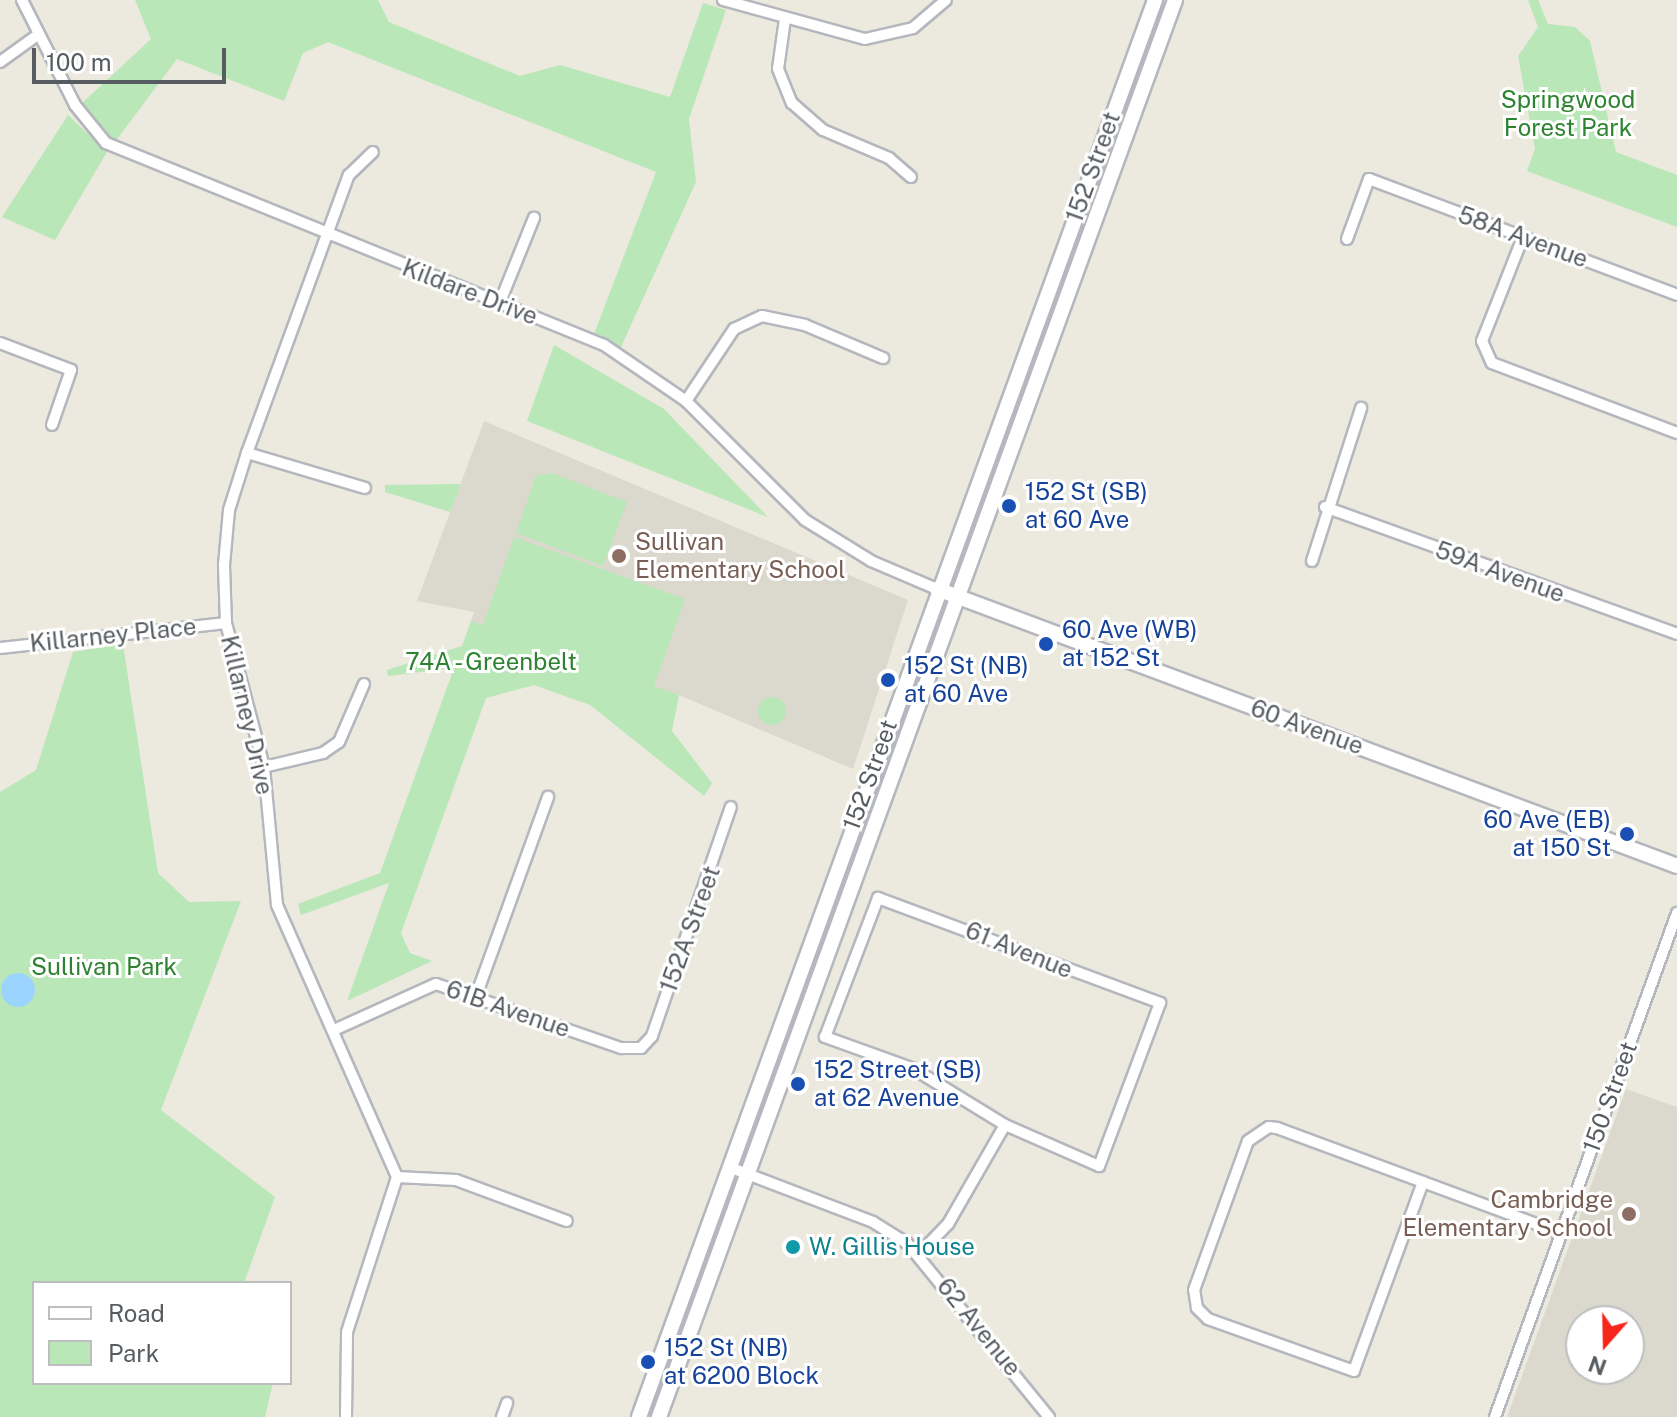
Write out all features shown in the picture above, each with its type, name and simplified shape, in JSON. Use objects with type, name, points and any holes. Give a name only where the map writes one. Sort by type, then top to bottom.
[{"type":"main road","name":"152 Street","points":[[639,1417],[937,589],[1155,0]]},
{"type":"main road","name":"152 Street","points":[[659,1417],[1175,0]]},
{"type":"main road","name":"60 Avenue","points":[[937,589],[1677,866]]},
{"type":"street","name":"Kildare Drive","points":[[22,0],[75,105],[106,143],[327,237],[604,345],[686,401],[805,520],[871,561],[937,589]]},
{"type":"street","points":[[723,0],[853,38],[896,35],[946,0]]},
{"type":"street","points":[[785,19],[778,69],[792,103],[823,130],[889,158],[911,177]]},
{"type":"street","points":[[0,62],[39,34]]},
{"type":"street","name":"Killarney Drive","points":[[373,152],[349,175],[229,510],[226,623],[264,767],[277,905],[397,1177]]},
{"type":"street","name":"58A Avenue","points":[[1347,239],[1369,179],[1677,295]]},
{"type":"street","points":[[500,302],[534,218]]},
{"type":"street","points":[[1523,237],[1482,341],[1492,363],[1677,433]]},
{"type":"street","points":[[686,401],[734,329],[762,316],[805,325],[883,358]]},
{"type":"street","points":[[0,343],[71,370],[52,425]]},
{"type":"street","points":[[1312,561],[1325,507],[1361,408]]},
{"type":"street","points":[[247,453],[365,488]]},
{"type":"street","name":"59A Avenue","points":[[1325,507],[1677,634]]},
{"type":"street","name":"Killarney Place","points":[[0,648],[226,623]]},
{"type":"street","points":[[264,767],[323,753],[339,742],[364,684]]},
{"type":"street","points":[[476,996],[548,797]]},
{"type":"street","name":"152A Street","points":[[641,1048],[652,1036],[731,807]]},
{"type":"street","name":"61 Avenue","points":[[878,898],[1160,1003],[1099,1166],[1005,1125],[914,1069],[825,1037],[878,898]]},
{"type":"street","name":"150 Street","points":[[1495,1417],[1677,913]]},
{"type":"street","name":"61B Avenue","points":[[334,1030],[419,987],[476,996],[621,1048],[641,1048]]},
{"type":"street","points":[[919,1254],[948,1224],[1005,1125]]},
{"type":"street","points":[[1423,1182],[1354,1371],[1208,1319],[1197,1308],[1194,1290],[1248,1141],[1261,1130],[1277,1128],[1561,1233]]},
{"type":"street","name":"62 Avenue","points":[[729,1167],[873,1222],[919,1254],[1049,1417]]},
{"type":"street","points":[[346,1417],[347,1332],[397,1177],[456,1180],[567,1221]]},
{"type":"street","points":[[502,1417],[507,1403]]},
{"type":"shaded area","name":"Sullivan Elementary School","points":[[484,421],[908,600],[853,769],[679,695],[471,621],[474,612],[417,601]]},
{"type":"shaded area","name":"Cambridge Elementary School","points":[[1626,1089],[1677,1107],[1677,1417],[1507,1417]]},
{"type":"green space","points":[[135,0],[378,0],[389,22],[520,76],[560,65],[670,97],[703,3],[726,10],[689,119],[696,182],[621,347],[594,334],[656,172],[328,42],[303,53],[284,101],[177,59],[115,142],[79,106],[151,39]]},
{"type":"green space","name":"Springwood Forest Park","points":[[1528,0],[1538,0],[1548,24],[1575,27],[1590,41],[1616,152],[1677,175],[1677,227],[1527,171],[1535,149],[1518,56],[1538,27]]},
{"type":"green space","points":[[68,115],[107,152],[55,240],[2,217]]},
{"type":"green space","points":[[554,345],[664,409],[768,517],[527,421]]},
{"type":"green space","points":[[552,473],[627,502],[603,566],[516,533],[536,476]]},
{"type":"green space","points":[[461,484],[450,512],[385,492],[385,485]]},
{"type":"green space","name":"74A - Greenbelt","points":[[514,537],[685,599],[654,686],[679,695],[672,731],[712,783],[704,796],[590,705],[534,685],[486,698],[401,933],[410,953],[432,961],[347,1001],[389,883],[301,915],[298,904],[380,873],[454,668],[388,676],[387,670],[462,646],[471,621],[483,625]]},
{"type":"green space","name":"Sullivan Park","points":[[123,644],[158,873],[189,902],[241,901],[161,1110],[275,1197],[245,1281],[32,1281],[32,1385],[273,1385],[265,1417],[0,1417],[0,792],[36,770],[73,652]]},
{"type":"green space","points":[[772,697],[782,701],[786,711],[782,721],[772,725],[762,721],[758,711],[762,701]]},
{"type":"water","points":[[18,973],[30,978],[35,990],[30,1002],[18,1007],[6,1002],[1,990],[6,978]]},
{"type":"place","name":"152 St (SB) at 60 Ave","points":[[1009,506]]},
{"type":"place","name":"Sullivan Elementary School","points":[[619,556]]},
{"type":"place","name":"60 Ave (WB) at 152 St","points":[[1046,644]]},
{"type":"place","name":"152 St (NB) at 60 Ave","points":[[888,680]]},
{"type":"place","name":"60 Ave (EB) at 150 St","points":[[1627,834]]},
{"type":"place","name":"152 Street (SB) at 62 Avenue","points":[[798,1084]]},
{"type":"place","name":"Cambridge Elementary School","points":[[1629,1214]]},
{"type":"place","name":"W. Gillis House","points":[[793,1247]]},
{"type":"place","name":"152 St (NB) at 6200 Block","points":[[648,1362]]}]
